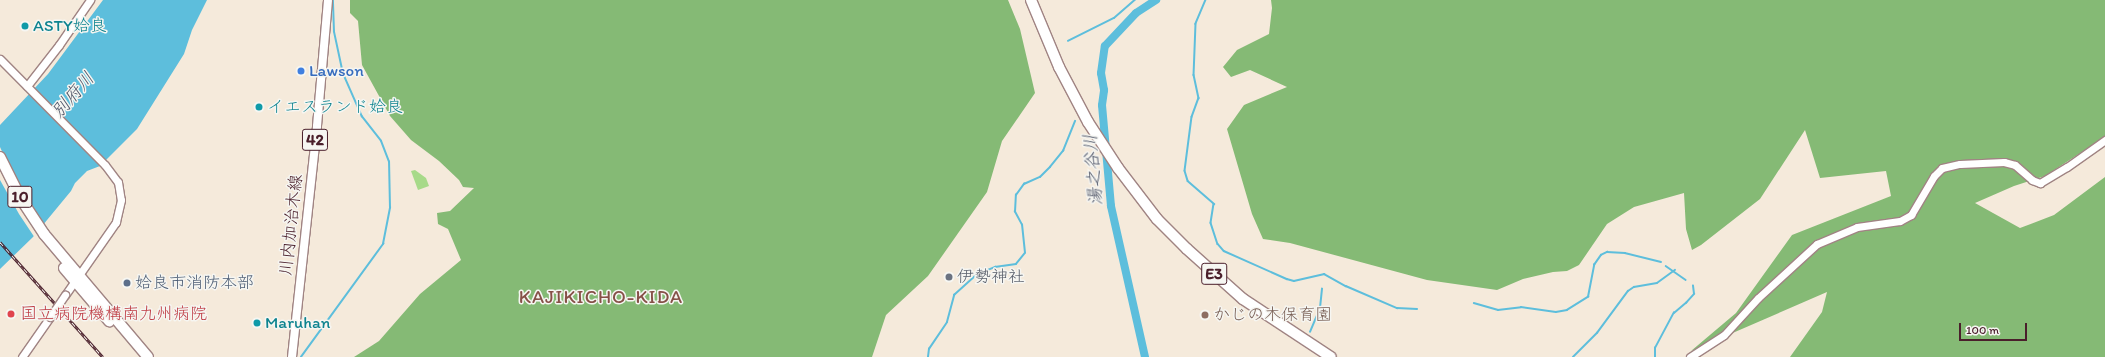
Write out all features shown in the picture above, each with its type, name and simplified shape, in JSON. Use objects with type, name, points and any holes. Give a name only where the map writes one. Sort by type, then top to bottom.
[{"type":"highway","name":"E3","points":[[1024,0],[1053,70],[1099,153],[1157,219],[1218,278],[1266,316],[1332,357]]},
{"type":"highway","name":"E3","points":[[1031,0],[1059,67],[1117,173],[1152,223],[1214,284],[1262,321],[1319,357]]},
{"type":"highway","name":"10","points":[[0,157],[42,236]]},
{"type":"highway","name":"10","points":[[0,171],[16,202],[140,357]]},
{"type":"highway","name":"10","points":[[77,279],[148,357]]},
{"type":"main road","name":"川内加治木線","points":[[292,357],[317,126],[328,0]]},
{"type":"street","points":[[29,88],[90,0]]},
{"type":"street","points":[[0,59],[106,165],[118,182],[121,193],[120,209],[116,222],[22,357]]},
{"type":"street","points":[[1690,357],[1724,336],[1758,298],[1817,244],[1857,227],[1900,221],[1911,215],[1934,176],[1942,168],[1960,164],[2004,162],[2014,165],[2032,180],[2040,183],[2067,167],[2105,140]]},
{"type":"green space","points":[[350,0],[1008,0],[1020,29],[1035,93],[1002,141],[987,192],[928,276],[886,315],[872,357],[354,357],[379,341],[420,294],[461,260],[448,229],[438,224],[437,213],[450,211],[474,188],[463,187],[459,180],[439,161],[411,140],[390,116],[362,65],[358,21],[350,13]]},
{"type":"green space","points":[[1271,0],[2105,0],[2105,137],[2045,176],[2014,186],[1975,203],[2020,228],[2054,215],[2105,177],[2105,357],[1790,357],[1822,312],[1827,292],[1691,351],[1736,313],[1792,235],[1891,196],[1886,171],[1820,178],[1805,130],[1760,199],[1701,245],[1692,250],[1686,229],[1684,193],[1634,207],[1607,224],[1579,265],[1567,271],[1553,272],[1523,279],[1497,290],[1427,280],[1290,243],[1263,239],[1252,214],[1227,129],[1244,105],[1287,87],[1250,70],[1231,77],[1223,67],[1237,50],[1269,34],[1272,8]]},
{"type":"green space","points":[[415,170],[426,178],[429,186],[418,190],[411,171]]},
{"type":"water","name":"別府川","points":[[103,0],[207,0],[192,30],[184,54],[137,129],[100,166],[87,171],[75,183],[71,191],[33,237],[0,269],[0,125],[48,74]]},
{"type":"pier","points":[[0,147],[15,180],[44,227],[35,238],[19,214],[0,180]]},
{"type":"waterway","points":[[301,357],[383,244],[390,208],[389,162],[381,141],[362,117],[343,74],[334,32],[333,0]]},
{"type":"waterway","points":[[1068,41],[1114,18],[1135,0]]},
{"type":"waterway","name":"湯之谷川","points":[[1145,357],[1111,206],[1102,105],[1104,90],[1101,73],[1105,46],[1136,13],[1156,0]]},
{"type":"waterway","points":[[1206,0],[1196,24],[1194,75],[1199,98],[1192,117],[1185,171],[1188,181],[1214,204],[1211,223],[1218,244],[1224,251],[1287,279],[1294,281],[1324,274],[1346,286],[1397,308],[1417,309]]},
{"type":"waterway","points":[[928,357],[929,349],[947,322],[954,295],[976,275],[995,267],[1016,264],[1025,253],[1022,225],[1015,212],[1016,195],[1024,184],[1040,177],[1063,151],[1075,121]]},
{"type":"waterway","points":[[1474,303],[1498,310],[1521,307],[1556,312],[1567,310],[1588,297],[1594,265],[1601,255],[1607,252],[1625,253],[1661,262]]},
{"type":"waterway","points":[[1666,266],[1686,280]]},
{"type":"waterway","points":[[1573,357],[1597,333],[1628,291],[1634,287],[1657,283],[1675,270]]},
{"type":"waterway","points":[[1655,357],[1655,348],[1674,313],[1694,294],[1693,286]]},
{"type":"waterway","points":[[1310,332],[1320,308],[1322,289]]},
{"type":"railway","points":[[0,242],[103,357]]},
{"type":"place","name":"ASTY姶良","points":[[25,26]]},
{"type":"place","name":"Lawson","points":[[301,71]]},
{"type":"place","name":"イエスランド姶良","points":[[259,107]]},
{"type":"place","name":"伊勢神社","points":[[949,277]]},
{"type":"place","name":"姶良市消防本部","points":[[127,283]]},
{"type":"place","name":"国立病院機構南九州病院","points":[[11,314]]},
{"type":"place","name":"かじの木保育園","points":[[1205,315]]},
{"type":"place","name":"Maruhan","points":[[257,323]]},
{"type":"district","name":"KAJIKICHO-KIDA","points":[[601,297]]}]
